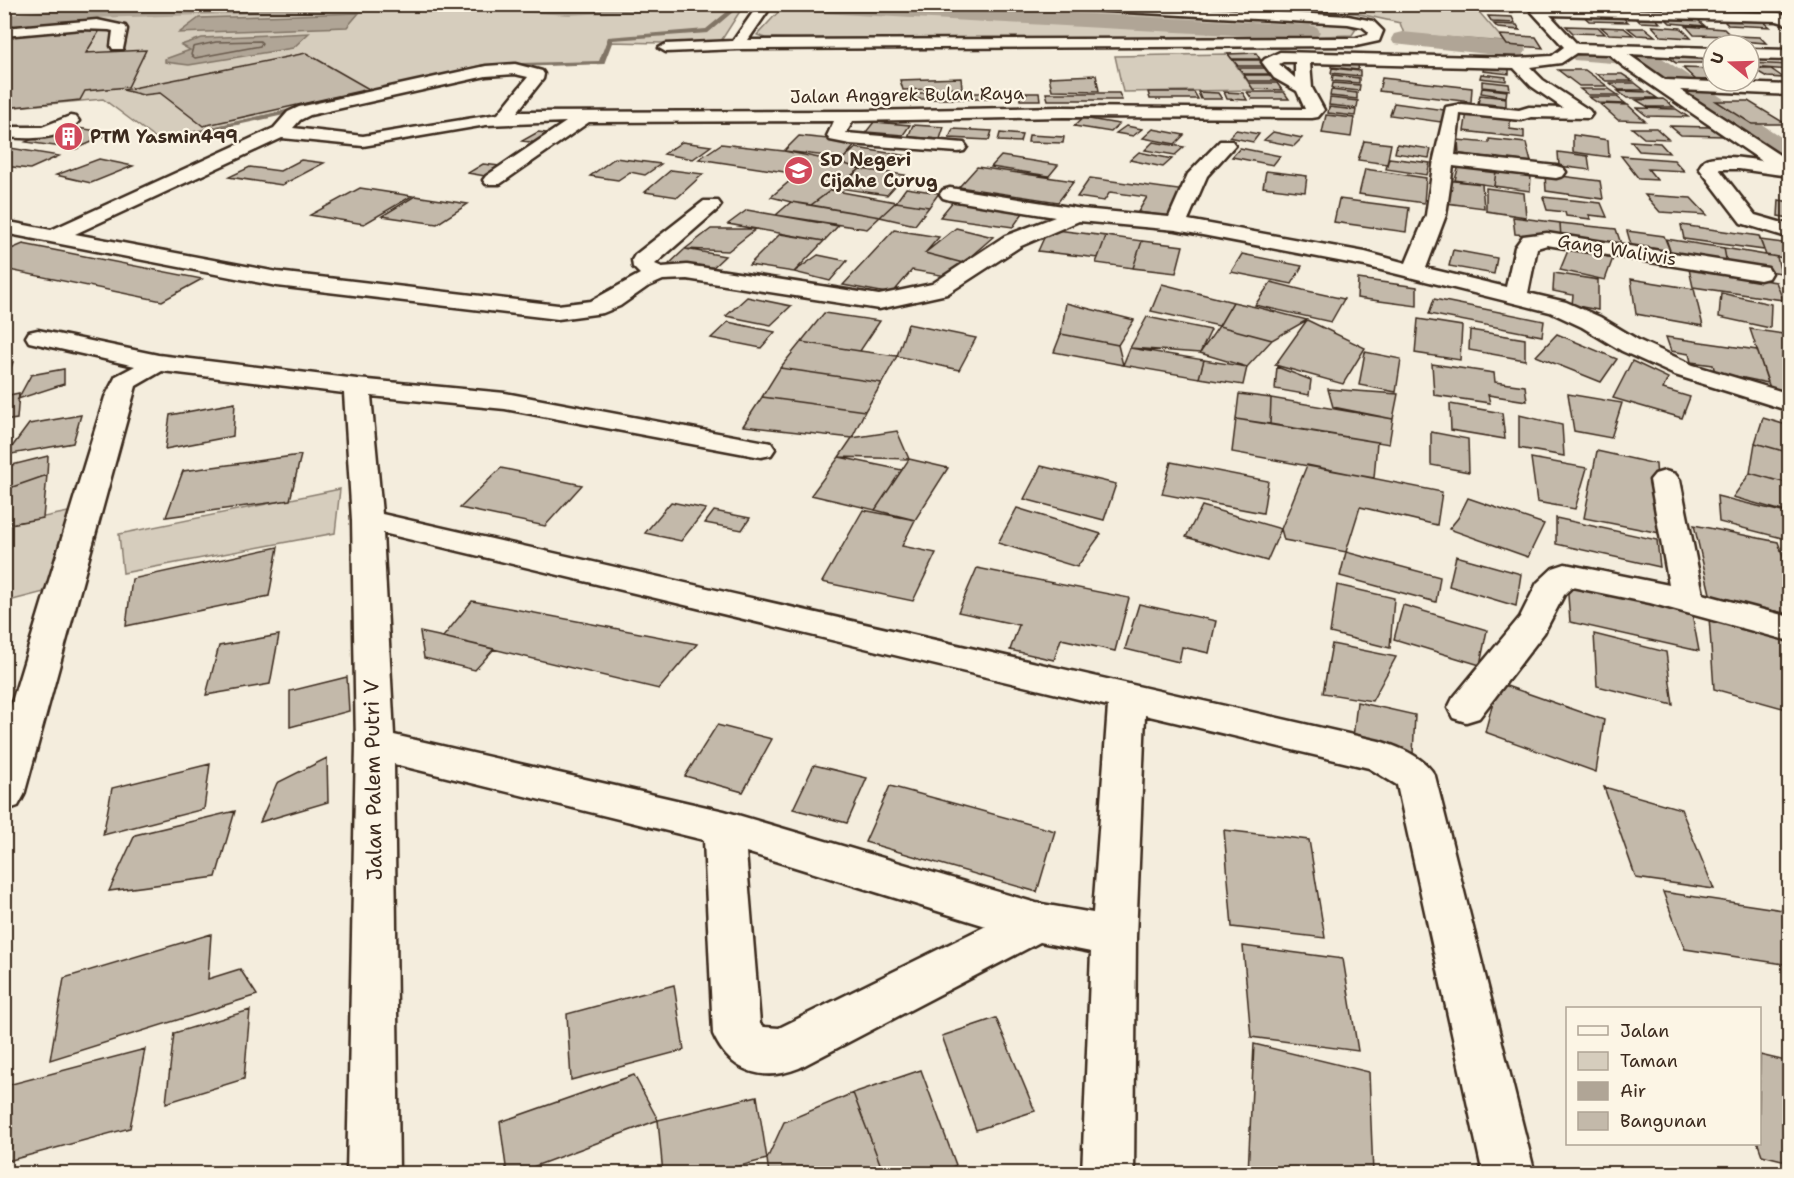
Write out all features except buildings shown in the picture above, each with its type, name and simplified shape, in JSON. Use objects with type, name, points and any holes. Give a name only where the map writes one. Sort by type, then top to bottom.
[{"type":"street","points":[[4,6],[14,4]]},
{"type":"street","points":[[737,45],[756,8],[777,4]]},
{"type":"street","points":[[666,48],[737,45],[1356,42],[1374,38],[1377,31],[1368,24],[1348,20],[1051,4]]},
{"type":"street","points":[[1701,53],[1620,55],[1573,48],[1538,10],[1779,17],[1790,21]]},
{"type":"street","points":[[4,14],[27,12]]},
{"type":"street","points":[[4,32],[111,25],[120,28],[118,46]]},
{"type":"street","points":[[1304,88],[1284,77],[1272,67],[1270,62],[1280,57],[1518,63],[1556,60],[1573,48]]},
{"type":"street","points":[[1761,54],[1790,55]]},
{"type":"street","points":[[1620,55],[1672,85],[1789,170]]},
{"type":"street","name":"Jalan Anggrek Bulan Raya","points":[[280,132],[363,141],[398,148],[408,145],[428,130],[504,118],[1063,112],[1098,114],[1312,113],[1315,110],[1304,88],[1302,58]]},
{"type":"street","points":[[1414,271],[1436,215],[1443,159],[1452,111],[1455,108],[1527,114],[1583,114],[1537,83],[1518,63]]},
{"type":"street","points":[[54,236],[280,132],[294,116],[305,111],[486,71],[515,69],[536,74],[537,76],[504,118]]},
{"type":"street","points":[[1527,114],[1537,83]]},
{"type":"street","points":[[1672,85],[1790,90]]},
{"type":"street","points":[[1053,130],[1057,128],[1063,112]]},
{"type":"street","points":[[1098,114],[1192,131],[1199,130],[1209,114]]},
{"type":"street","points":[[958,147],[836,136],[838,128],[856,116],[1034,130]]},
{"type":"street","points":[[493,180],[585,117]]},
{"type":"street","points":[[4,132],[34,134],[46,132],[70,121]]},
{"type":"street","points":[[1176,224],[1198,174],[1226,145]]},
{"type":"street","points":[[1443,159],[1556,172]]},
{"type":"street","points":[[1789,170],[1739,163],[1711,164],[1708,168],[1748,219],[1790,232]]},
{"type":"street","points":[[950,195],[1047,212],[1176,224],[1365,259],[1516,296],[1558,307],[1591,322],[1631,346],[1684,370],[1790,403]]},
{"type":"street","points":[[659,273],[644,267],[643,260],[711,205]]},
{"type":"street","points":[[4,227],[277,279],[558,312],[595,308],[612,302],[639,282],[659,273],[687,272],[879,302],[939,289],[1013,241],[1077,214]]},
{"type":"street","name":"Gang Waliwis","points":[[1516,296],[1526,247],[1531,241],[1547,239],[1760,273]]},
{"type":"street","points":[[38,338],[158,363],[357,387],[505,401],[761,449]]},
{"type":"street","points":[[4,795],[118,397],[125,382],[158,363]]},
{"type":"street","name":"Jalan Palem Putri V","points":[[357,387],[367,520],[375,745],[374,1173]]},
{"type":"street","points":[[1665,480],[1688,601]]},
{"type":"street","points":[[367,520],[1379,756],[1415,776],[1509,1173]]},
{"type":"street","points":[[1466,708],[1532,625],[1549,591],[1565,575],[1605,581],[1790,629]]},
{"type":"street","points":[[1108,1173],[1114,937],[1128,697]]},
{"type":"street","points":[[375,745],[724,828],[1036,922],[1114,937]]},
{"type":"street","points":[[724,828],[737,1034],[753,1049],[782,1052],[1036,922]]},
{"type":"green space","points":[[790,4],[996,5],[1313,20],[1344,23],[1356,29],[1352,35],[1294,37],[802,39],[766,38],[757,35],[781,9]]},
{"type":"green space","points":[[482,5],[569,9],[744,5],[719,44],[607,42],[602,63],[483,66],[158,140],[103,99],[5,108],[4,23],[88,12]]},
{"type":"green space","points":[[1170,5],[1473,5],[1505,42],[1404,34],[1400,23],[1355,13]]},
{"type":"green space","points":[[1228,54],[1254,90],[1123,92],[1115,56]]},
{"type":"green space","points":[[340,489],[335,533],[123,573],[119,534]]},
{"type":"green space","points":[[73,511],[48,591],[5,602],[5,525]]},
{"type":"water","points":[[359,13],[347,27],[179,33],[199,18]]},
{"type":"water","points":[[309,33],[293,48],[189,65],[165,62],[165,59],[190,50],[181,45],[202,38]]},
{"type":"waterway","points":[[4,22],[88,12],[401,4]]},
{"type":"waterway","points":[[484,4],[569,9],[670,4]]},
{"type":"waterway","points":[[437,77],[483,66],[602,63],[610,38],[708,31],[731,11],[726,4]]},
{"type":"waterway","points":[[801,6],[1309,32]]},
{"type":"waterway","points":[[1402,39],[1515,50]]},
{"type":"waterway","points":[[1582,55],[1640,58],[1654,63],[1790,156]]},
{"type":"waterway","points":[[158,140],[309,107]]},
{"type":"place","name":"PTM Yasmin499","points":[[69,137]]},
{"type":"place","name":"SD Negeri Cijahe Curug","points":[[799,170]]}]
